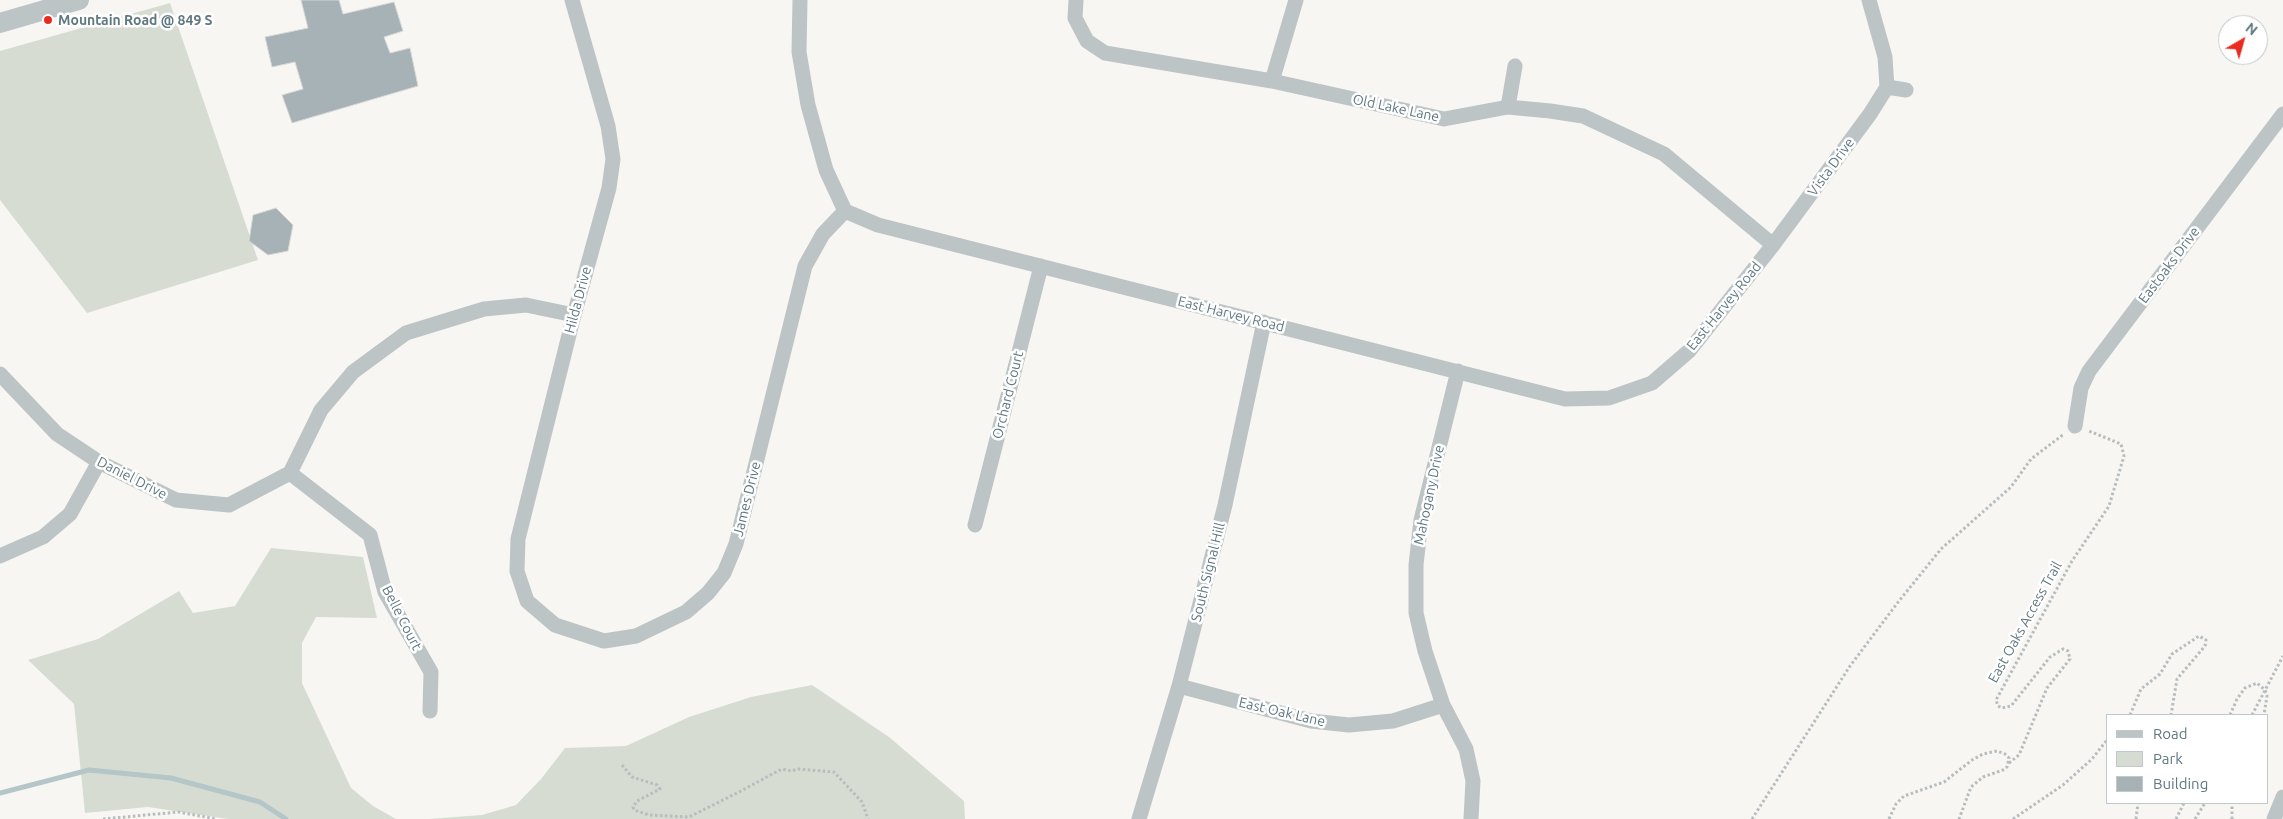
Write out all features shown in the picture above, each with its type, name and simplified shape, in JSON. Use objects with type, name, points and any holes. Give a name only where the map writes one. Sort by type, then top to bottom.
[{"type":"street","points":[[0,23],[79,0]]},
{"type":"street","name":"Hilda Drive","points":[[527,601],[517,571],[518,539],[574,314],[609,188],[613,159],[608,126],[572,0]]},
{"type":"street","points":[[800,0],[799,52],[808,105],[826,170],[845,211]]},
{"type":"street","name":"Old Lake Lane","points":[[1076,0],[1075,18],[1087,40],[1105,53],[1272,81],[1444,119],[1508,107],[1550,110],[1583,116],[1664,154],[1773,245]]},
{"type":"street","points":[[1272,81],[1296,0]]},
{"type":"street","points":[[1869,0],[1885,57],[1887,87],[1906,90]]},
{"type":"street","points":[[1508,107],[1515,66]]},
{"type":"street","name":"Vista Drive","points":[[1773,245],[1870,114],[1887,87]]},
{"type":"street","name":"Eastoaks Drive","points":[[2075,426],[2081,388],[2089,371],[2283,114]]},
{"type":"street","name":"East Harvey Road","points":[[845,211],[878,225],[1565,399],[1609,398],[1652,383],[1689,351],[1773,245]]},
{"type":"street","name":"James Drive","points":[[527,601],[556,625],[604,641],[636,636],[686,612],[708,593],[724,573],[736,544],[805,266],[823,234],[845,211]]},
{"type":"street","name":"Orchard Court","points":[[975,525],[1041,266]]},
{"type":"street","points":[[290,473],[321,410],[347,378],[406,333],[484,309],[526,305],[574,314]]},
{"type":"street","name":"South Signal Hill","points":[[1139,819],[1179,686],[1225,505],[1264,322]]},
{"type":"street","name":"Mahogany Drive","points":[[1458,371],[1421,520],[1416,565],[1416,613],[1424,652],[1443,705],[1466,750],[1473,781],[1470,819]]},
{"type":"street","name":"Daniel Drive","points":[[0,374],[57,434],[99,462],[176,500],[229,505],[290,473]]},
{"type":"street","points":[[0,556],[43,537],[70,514],[99,462]]},
{"type":"street","name":"Belle Court","points":[[290,473],[370,535],[386,592],[431,672],[430,711]]},
{"type":"street","name":"East Oak Lane","points":[[1179,686],[1311,721],[1349,725],[1393,721],[1443,705]]},
{"type":"street","points":[[2274,819],[2283,797]]},
{"type":"path","name":"East Oaks Access Trail","points":[[2009,763],[2019,756],[2047,688],[2070,659],[2068,651],[2063,649],[2050,657],[2011,706],[2002,708],[1998,706],[1996,700],[2072,560],[2109,506],[2124,456],[2121,444],[2075,426]]},
{"type":"path","points":[[1752,819],[1850,666],[1935,557],[2011,487],[2031,459],[2075,426]]},
{"type":"path","points":[[2130,714],[2141,689],[2160,674],[2172,654],[2199,636],[2206,640],[2205,646],[2177,679],[2171,714]]},
{"type":"path","points":[[2253,714],[2283,656]]},
{"type":"path","points":[[2230,714],[2237,699],[2249,685],[2257,683],[2265,690],[2267,696],[2264,714]]},
{"type":"path","points":[[2013,819],[2063,785],[2092,759],[2106,741]]},
{"type":"path","points":[[1889,819],[1899,800],[1944,782],[1972,760],[1997,751],[2008,756],[2009,763],[2003,770],[1983,776],[1972,786],[1959,819]]},
{"type":"path","points":[[622,765],[632,777],[657,786],[660,789],[637,801],[632,809],[655,816],[689,817],[782,769],[834,772],[862,802],[868,819]]},
{"type":"path","points":[[2136,819],[2138,804]]},
{"type":"path","points":[[2176,819],[2184,804]]},
{"type":"path","points":[[2195,819],[2204,804]]},
{"type":"path","points":[[2232,804],[2232,819]]},
{"type":"path","points":[[103,819],[178,812],[217,819]]},
{"type":"green space","points":[[170,3],[258,260],[87,313],[0,200],[0,51]]},
{"type":"green space","points":[[271,548],[363,557],[377,618],[316,617],[302,643],[302,683],[351,788],[373,806],[396,819],[228,819],[148,807],[85,813],[74,704],[28,660],[98,639],[179,591],[193,613],[235,606]]},
{"type":"green space","points":[[812,685],[889,737],[964,801],[965,819],[428,819],[482,815],[516,805],[541,779],[565,748],[626,746],[689,717],[751,697]]},
{"type":"building","points":[[301,0],[339,0],[343,14],[394,2],[403,31],[384,37],[390,53],[410,48],[418,86],[292,123],[282,95],[303,89],[295,62],[272,67],[265,37],[308,28]]},
{"type":"building","points":[[276,208],[293,225],[288,251],[268,255],[249,241],[253,215]]},
{"type":"waterway","points":[[0,793],[89,770],[171,778],[260,802],[286,819]]},
{"type":"place","name":"Mountain Road @ 849 S","points":[[48,20]]}]
